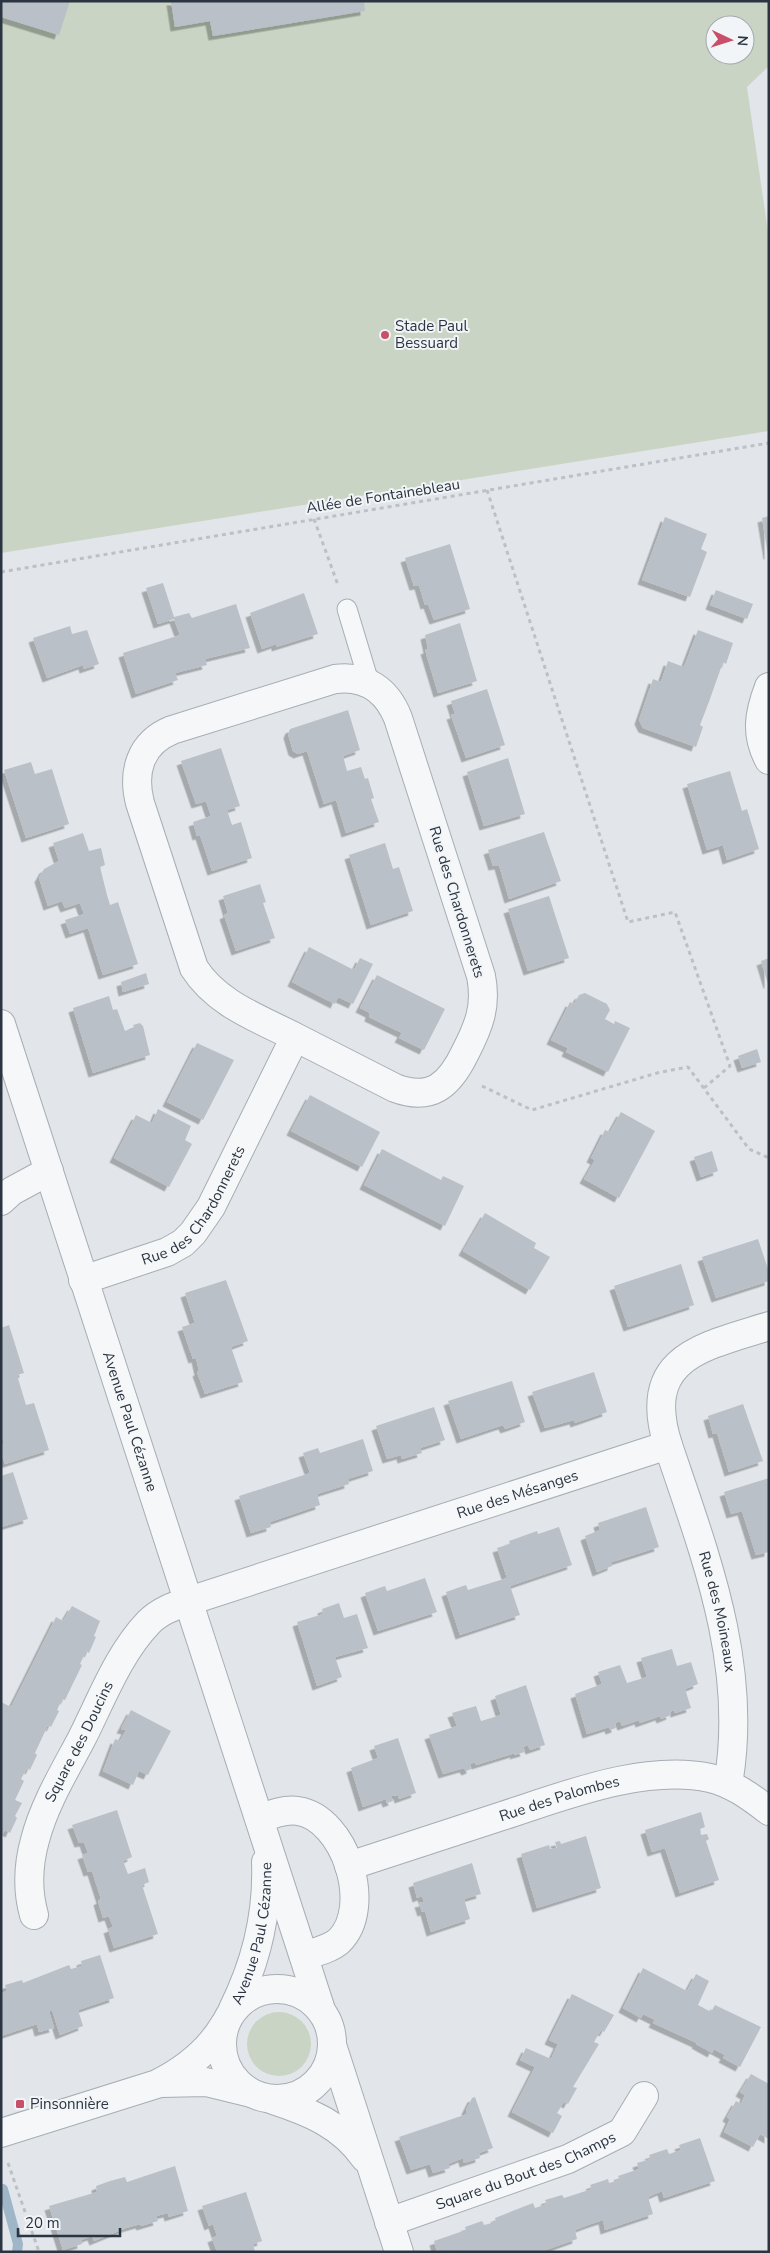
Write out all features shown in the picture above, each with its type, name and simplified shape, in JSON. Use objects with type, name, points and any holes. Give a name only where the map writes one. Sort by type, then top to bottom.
[{"type":"street","name":"Rue des Chardonnerets","points":[[335,678],[352,678],[369,682],[387,698],[396,713],[480,976],[484,995],[482,1017],[455,1073],[437,1089],[423,1092],[406,1091],[295,1037],[221,998],[203,981],[194,968],[140,804],[136,784],[137,768],[149,745],[159,736],[172,730],[335,678]]},
{"type":"street","points":[[769,687],[760,712],[758,725],[762,746],[769,760]]},
{"type":"street","name":"Avenue Paul Cézanne","points":[[1,1024],[321,2010]]},
{"type":"street","name":"Rue des Chardonnerets","points":[[83,1280],[167,1252],[183,1243],[193,1233],[209,1211],[295,1037]]},
{"type":"street","points":[[1,1201],[12,1191],[49,1171]]},
{"type":"street","points":[[668,1445],[662,1421],[662,1400],[667,1379],[674,1368],[689,1354],[704,1347],[769,1326]]},
{"type":"street","name":"Rue des Mésanges","points":[[189,1601],[668,1445]]},
{"type":"street","name":"Rue des Moineaux","points":[[668,1445],[716,1590],[727,1640],[733,1720],[733,1754],[728,1784]]},
{"type":"street","name":"Square des Doucins","points":[[34,1915],[29,1891],[30,1868],[38,1829],[52,1798],[130,1647],[149,1622],[158,1614],[189,1601]]},
{"type":"street","name":"Rue des Palombes","points":[[349,1866],[574,1793],[613,1783],[644,1778],[685,1775],[708,1778],[728,1784],[769,1811]]},
{"type":"street","points":[[260,1818],[292,1810],[311,1814],[333,1834],[349,1866],[354,1900],[347,1928],[335,1944],[304,1956]]},
{"type":"street","name":"Avenue Paul Cézanne","points":[[228,2020],[250,1968],[263,1920],[266,1870],[260,1818]]},
{"type":"street","points":[[1,2133],[157,2084],[179,2072],[199,2057],[216,2039],[228,2020],[248,1996],[274,1988],[300,1993],[321,2010],[330,2027],[332,2045],[399,2252]]},
{"type":"street","points":[[228,2020],[222,2042],[228,2068],[238,2083],[257,2095],[314,2114],[338,2130],[356,2146],[375,2177]]},
{"type":"street","points":[[157,2084],[206,2082],[270,2098],[289,2098],[314,2085],[329,2063],[332,2045]]},
{"type":"street","name":"Square du Bout des Champs","points":[[389,2222],[568,2159],[622,2132],[644,2096]]},
{"type":"lane","points":[[347,609],[369,682]]},
{"type":"path","name":"Allée de Fontainebleau","points":[[1,572],[769,443]]},
{"type":"path","points":[[487,490],[628,922],[675,912],[730,1066],[704,1088]]},
{"type":"path","points":[[314,519],[347,609]]},
{"type":"path","points":[[455,1073],[532,1110],[682,1067],[688,1067],[749,1150],[769,1158]]},
{"type":"path","points":[[7,2162],[39,2252]]},
{"type":"green space","name":"Stade Paul Bessuard","points":[[1,1],[769,1],[769,66],[747,87],[769,239],[769,431],[1,553]]},
{"type":"green space","points":[[273,2012],[285,2012],[302,2021],[309,2032],[311,2044],[309,2056],[302,2067],[285,2076],[273,2076],[261,2071],[252,2062],[247,2050],[247,2038],[252,2026],[261,2017]]},
{"type":"building","points":[[1,1],[70,1],[59,35],[1,17]]},
{"type":"building","points":[[171,1],[364,1],[365,11],[213,36],[210,21],[175,27]]},
{"type":"building","points":[[769,516],[769,555],[768,555],[762,518]]},
{"type":"building","points":[[665,517],[707,534],[701,549],[707,552],[690,597],[642,580]]},
{"type":"building","points":[[450,544],[470,609],[434,620],[428,604],[425,605],[419,585],[414,586],[405,558]]},
{"type":"building","points":[[163,583],[174,617],[189,613],[192,618],[236,604],[250,648],[205,659],[207,665],[175,673],[178,680],[136,694],[123,653],[180,635],[174,619],[158,624],[146,588]]},
{"type":"building","points":[[716,590],[753,604],[747,619],[710,605]]},
{"type":"building","points":[[304,593],[318,634],[276,647],[276,644],[262,649],[250,613]]},
{"type":"building","points":[[460,623],[477,681],[438,693],[425,650],[428,649],[425,635]]},
{"type":"building","points":[[70,626],[72,634],[87,630],[99,664],[84,669],[83,665],[47,678],[33,638]]},
{"type":"building","points":[[698,630],[733,643],[726,664],[723,662],[700,725],[703,727],[696,747],[643,728],[639,720],[653,679],[661,682],[668,661],[684,667]]},
{"type":"building","points":[[487,689],[505,745],[466,758],[451,715],[455,714],[451,701]]},
{"type":"building","points":[[348,710],[360,750],[343,756],[347,771],[361,767],[365,779],[368,778],[374,798],[371,799],[379,822],[346,833],[336,800],[324,804],[307,751],[298,754],[293,751],[288,734],[290,729]]},
{"type":"building","points":[[221,748],[240,806],[227,810],[232,825],[241,822],[252,858],[212,871],[200,835],[197,836],[193,822],[211,816],[206,801],[196,804],[181,761]]},
{"type":"building","points":[[508,758],[525,814],[484,826],[467,772]]},
{"type":"building","points":[[31,762],[35,774],[52,769],[69,824],[26,838],[4,770]]},
{"type":"building","points":[[730,771],[742,811],[747,809],[759,849],[727,860],[723,845],[707,850],[687,784]]},
{"type":"building","points":[[544,832],[561,881],[509,899],[499,865],[493,866],[488,850]]},
{"type":"building","points":[[83,833],[89,851],[101,848],[105,865],[100,867],[110,905],[118,902],[138,964],[103,975],[88,928],[70,934],[65,920],[84,914],[80,903],[65,908],[62,901],[48,906],[39,878],[44,869],[59,861],[53,843]]},
{"type":"building","points":[[385,843],[393,869],[399,867],[413,911],[371,925],[349,855]]},
{"type":"building","points":[[260,884],[266,902],[263,903],[275,938],[236,951],[224,915],[228,913],[223,896]]},
{"type":"building","points":[[549,896],[569,958],[528,971],[508,909]]},
{"type":"building","points":[[309,947],[354,970],[360,958],[373,964],[353,1004],[338,997],[335,1004],[292,982]]},
{"type":"building","points":[[769,958],[769,984],[768,984],[761,961]]},
{"type":"building","points":[[146,973],[149,984],[123,992],[121,982]]},
{"type":"building","points":[[377,975],[445,1009],[424,1050],[399,1038],[402,1033],[369,1017],[370,1013],[360,1008]]},
{"type":"building","points":[[585,993],[607,1004],[610,1010],[605,1019],[614,1024],[615,1021],[630,1028],[608,1072],[566,1052],[568,1048],[551,1040],[570,1002],[574,1004],[579,995]]},
{"type":"building","points":[[109,996],[113,1010],[117,1009],[125,1031],[134,1027],[133,1025],[140,1023],[143,1026],[150,1055],[93,1073],[73,1008]]},
{"type":"building","points":[[197,1043],[234,1060],[203,1120],[167,1102]]},
{"type":"building","points":[[757,1049],[761,1062],[742,1068],[738,1056]]},
{"type":"building","points":[[310,1095],[380,1132],[362,1167],[291,1131]]},
{"type":"building","points":[[158,1109],[191,1126],[185,1140],[192,1144],[169,1187],[114,1158],[136,1115],[152,1123]]},
{"type":"building","points":[[621,1112],[655,1131],[619,1198],[584,1179],[595,1160],[591,1158],[605,1130],[610,1132]]},
{"type":"building","points":[[382,1149],[441,1180],[443,1176],[464,1186],[445,1226],[364,1185]]},
{"type":"building","points":[[712,1151],[718,1171],[701,1177],[694,1157]]},
{"type":"building","points":[[485,1213],[536,1243],[534,1248],[550,1257],[530,1290],[463,1251]]},
{"type":"building","points":[[758,1239],[769,1272],[769,1281],[716,1298],[702,1257]]},
{"type":"building","points":[[681,1264],[694,1305],[628,1327],[614,1286]]},
{"type":"building","points":[[226,1280],[248,1341],[231,1347],[243,1382],[205,1394],[197,1372],[199,1371],[196,1358],[193,1359],[182,1327],[195,1323],[185,1293]]},
{"type":"building","points":[[9,1325],[24,1373],[17,1375],[26,1405],[34,1403],[49,1450],[5,1464],[1,1453],[1,1445],[4,1444],[1,1434],[1,1328]]},
{"type":"building","points":[[594,1372],[607,1412],[575,1423],[574,1420],[545,1428],[532,1392]]},
{"type":"building","points":[[512,1381],[525,1422],[505,1429],[503,1425],[461,1439],[448,1401]]},
{"type":"building","points":[[743,1404],[763,1461],[729,1472],[717,1433],[713,1434],[708,1416]]},
{"type":"building","points":[[434,1407],[445,1440],[420,1448],[422,1453],[402,1459],[401,1455],[387,1459],[376,1426]]},
{"type":"building","points":[[363,1439],[373,1471],[348,1479],[349,1484],[317,1494],[320,1505],[270,1522],[271,1527],[251,1533],[239,1496],[310,1473],[303,1453],[318,1448],[320,1453]]},
{"type":"building","points":[[13,1472],[28,1519],[1,1527],[1,1476]]},
{"type":"building","points":[[769,1478],[769,1552],[756,1555],[742,1511],[731,1514],[724,1492]]},
{"type":"building","points":[[646,1507],[659,1547],[612,1562],[612,1566],[597,1572],[585,1536],[600,1530],[598,1523]]},
{"type":"building","points":[[559,1527],[572,1565],[510,1586],[520,1615],[460,1635],[446,1592],[466,1585],[468,1590],[507,1578],[497,1548],[510,1544],[509,1541],[537,1531],[538,1534]]},
{"type":"building","points":[[425,1578],[437,1612],[378,1631],[365,1593],[385,1586],[387,1591]]},
{"type":"building","points":[[339,1603],[344,1618],[357,1614],[368,1648],[335,1657],[342,1677],[317,1686],[297,1622],[323,1614],[322,1609]]},
{"type":"building","points":[[72,1606],[100,1621],[94,1636],[96,1637],[89,1653],[86,1651],[80,1664],[82,1665],[65,1700],[62,1699],[57,1710],[59,1711],[51,1727],[48,1725],[35,1753],[37,1755],[30,1770],[27,1768],[21,1779],[24,1781],[15,1800],[22,1803],[15,1816],[17,1818],[10,1833],[5,1830],[1,1837],[1,1724],[3,1720],[1,1719],[1,1702],[11,1707],[56,1617],[63,1621]]},
{"type":"building","points":[[672,1649],[677,1666],[691,1662],[698,1684],[685,1689],[691,1708],[675,1713],[674,1710],[670,1712],[671,1715],[661,1719],[660,1716],[640,1723],[639,1720],[622,1726],[620,1721],[615,1723],[616,1728],[610,1730],[609,1727],[587,1734],[575,1694],[602,1684],[598,1672],[620,1665],[627,1683],[647,1677],[641,1658]]},
{"type":"building","points":[[526,1685],[545,1745],[530,1750],[528,1745],[523,1747],[525,1752],[514,1755],[515,1753],[476,1765],[475,1762],[470,1764],[471,1769],[466,1771],[464,1768],[443,1774],[429,1735],[457,1726],[452,1713],[476,1706],[481,1721],[501,1715],[495,1696]]},
{"type":"building","points":[[131,1710],[171,1731],[148,1775],[139,1771],[133,1785],[103,1771],[115,1739],[120,1741],[126,1730],[121,1729]]},
{"type":"building","points":[[398,1738],[416,1793],[399,1799],[398,1795],[391,1796],[393,1801],[387,1803],[386,1799],[363,1807],[351,1768],[378,1758],[374,1746]]},
{"type":"building","points":[[117,1810],[132,1857],[123,1861],[128,1874],[145,1868],[149,1882],[142,1885],[158,1934],[114,1948],[108,1929],[113,1927],[109,1916],[103,1918],[98,1901],[101,1899],[92,1871],[88,1872],[82,1855],[88,1853],[84,1842],[79,1843],[72,1825]]},
{"type":"building","points":[[701,1812],[705,1827],[700,1829],[701,1835],[707,1834],[709,1839],[706,1841],[719,1880],[680,1893],[665,1848],[652,1852],[645,1830]]},
{"type":"building","points":[[586,1836],[601,1888],[537,1908],[521,1854],[549,1845],[550,1849],[557,1848],[555,1842],[560,1841],[561,1844]]},
{"type":"building","points":[[472,1863],[481,1894],[464,1899],[470,1919],[431,1932],[425,1911],[422,1912],[419,1903],[424,1902],[422,1896],[417,1898],[413,1883]]},
{"type":"building","points":[[100,1955],[114,1998],[78,2010],[83,2026],[60,2035],[52,2010],[49,2011],[54,2028],[39,2032],[37,2024],[1,2036],[1,1993],[7,1991],[5,1985],[22,1980],[23,1983],[69,1965],[71,1969],[82,1966],[81,1961]]},
{"type":"building","points":[[643,1968],[687,1991],[696,1974],[709,1981],[698,2005],[711,2012],[715,2005],[761,2027],[740,2067],[723,2058],[725,2055],[714,2049],[712,2053],[697,2043],[653,2023],[655,2020],[643,2014],[641,2018],[623,2008]]},
{"type":"building","points":[[572,1994],[614,2015],[604,2032],[601,2030],[594,2042],[599,2044],[573,2087],[577,2088],[568,2104],[564,2102],[557,2113],[562,2116],[553,2133],[512,2112],[535,2067],[520,2060],[526,2048],[551,2059],[558,2044],[549,2040]]},
{"type":"building","points":[[751,2074],[769,2084],[769,2139],[760,2134],[753,2147],[724,2132],[730,2119],[727,2117],[736,2101],[741,2104],[745,2095],[740,2092]]},
{"type":"building","points":[[475,2097],[493,2148],[479,2153],[480,2158],[464,2163],[463,2158],[448,2164],[450,2168],[433,2173],[430,2164],[411,2170],[399,2137],[467,2114],[466,2110],[472,2098]]},
{"type":"building","points":[[700,2138],[715,2181],[664,2198],[662,2191],[648,2197],[653,2214],[605,2230],[603,2220],[588,2225],[575,2230],[577,2239],[540,2252],[458,2252],[458,2250],[437,2252],[434,2241],[466,2230],[465,2227],[482,2221],[484,2225],[496,2222],[495,2218],[533,2203],[535,2208],[547,2204],[545,2200],[562,2195],[564,2198],[592,2189],[590,2185],[608,2179],[609,2183],[620,2180],[618,2176],[639,2169],[637,2163],[651,2159],[649,2155],[667,2149],[669,2154],[681,2150],[679,2145]]},
{"type":"building","points":[[175,2166],[188,2211],[169,2217],[168,2213],[156,2216],[158,2221],[126,2228],[94,2241],[92,2236],[81,2240],[82,2244],[63,2250],[49,2206],[97,2192],[96,2186],[110,2181],[125,2177],[127,2182]]},
{"type":"building","points":[[246,2192],[262,2241],[253,2244],[255,2252],[217,2252],[212,2238],[217,2236],[213,2224],[209,2226],[202,2206]]},
{"type":"waterway","points":[[3,2189],[18,2244],[17,2252]]},
{"type":"place","name":"Stade Paul Bessuard","points":[[385,335]]},
{"type":"place","name":"Pinsonnière","points":[[20,2104]]}]
